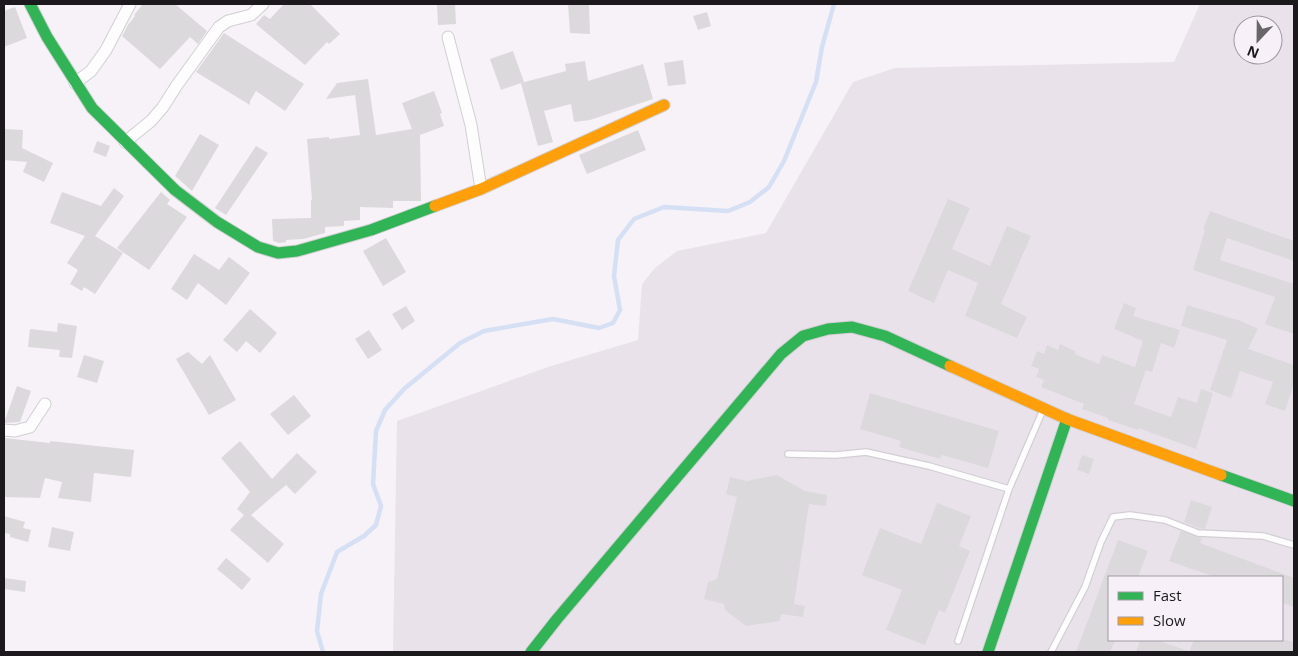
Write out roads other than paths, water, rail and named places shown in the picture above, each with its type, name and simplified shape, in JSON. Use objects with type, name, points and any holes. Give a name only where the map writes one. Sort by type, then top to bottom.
[{"type":"street","points":[[30,4],[47,37],[92,108],[125,142],[175,190],[217,222],[258,247],[278,253],[297,251],[370,230],[481,189],[664,105]]},
{"type":"street","points":[[75,83],[91,71],[106,50],[130,4]]},
{"type":"street","points":[[125,142],[163,107],[218,28],[228,21],[239,20],[251,15],[263,4]]},
{"type":"street","points":[[448,37],[471,125],[481,189]]},
{"type":"street","points":[[531,652],[563,611],[781,354],[803,336],[828,329],[852,327],[885,336],[1067,419],[1294,501]]},
{"type":"street","points":[[4,430],[15,431],[30,426],[45,404]]},
{"type":"street","points":[[988,652],[1067,419]]},
{"type":"lane","points":[[958,640],[1010,489],[1044,408]]},
{"type":"lane","points":[[788,454],[836,455],[866,452],[928,466],[1010,489]]},
{"type":"lane","points":[[1051,652],[1085,587],[1101,542],[1113,517],[1130,515],[1165,520],[1198,533],[1263,536],[1294,545]]},
{"type":"waterway","points":[[323,652],[317,631],[321,594],[337,552],[364,536],[376,525],[381,506],[373,484],[376,431],[385,410],[404,389],[460,343],[484,331],[553,319],[599,328],[613,323],[620,310],[614,276],[618,240],[634,219],[664,207],[728,211],[750,202],[769,187],[784,161],[816,82],[822,47],[834,4]]}]
